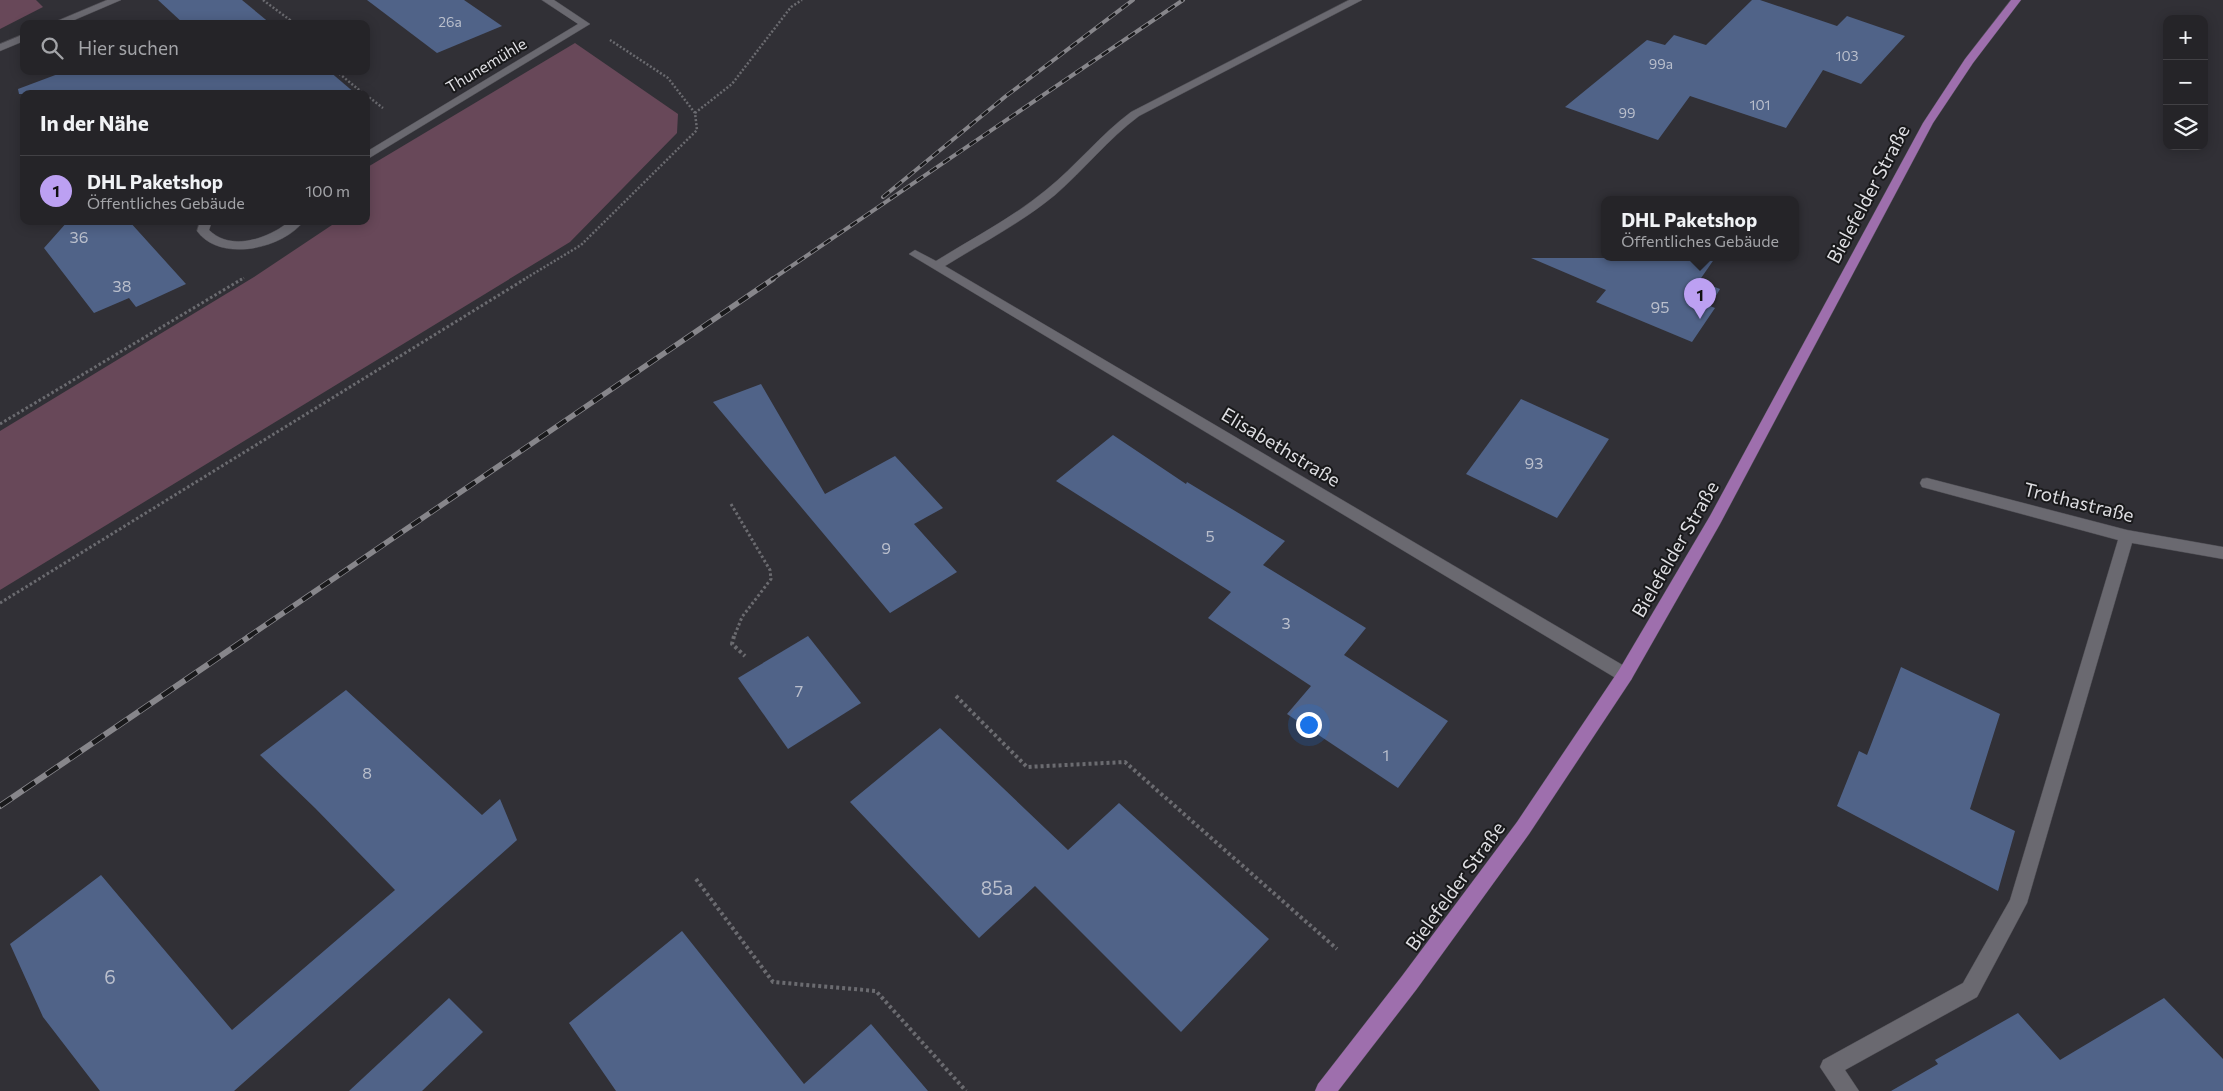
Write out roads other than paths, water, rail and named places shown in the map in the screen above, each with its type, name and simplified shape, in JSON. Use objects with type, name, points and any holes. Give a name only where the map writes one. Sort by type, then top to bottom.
[{"type":"main road","name":"Bielefelder Straße","points":[[1325,1091],[1409,983],[1523,828],[1625,675],[1720,512],[1928,123],[1968,61],[2016,0]]},
{"type":"street","points":[[65,20],[116,0]]},
{"type":"street","name":"Thunemühle","points":[[370,155],[585,24],[547,0]]},
{"type":"street","points":[[937,266],[1040,201],[1064,181],[1116,127],[1135,114],[1357,0]]},
{"type":"street","points":[[0,48],[20,39]]},
{"type":"street","points":[[205,225],[203,231],[208,240],[227,246],[254,244],[272,238],[292,225]]},
{"type":"street","name":"Elisabethstraße","points":[[915,254],[1625,675]]},
{"type":"street","name":"Trothastraße","points":[[1926,483],[2127,536],[2223,553]]},
{"type":"street","points":[[1849,1091],[1830,1067],[1970,990],[2018,902],[2127,536]]},
{"type":"railway","points":[[883,197],[1006,96],[1133,0]]},
{"type":"railway","points":[[771,280],[1183,0]]},
{"type":"railway","points":[[248,637],[773,279]]},
{"type":"railway","points":[[0,806],[250,636]]},
{"type":"place","name":"DHL Paketshop","points":[[1700,319]]}]
